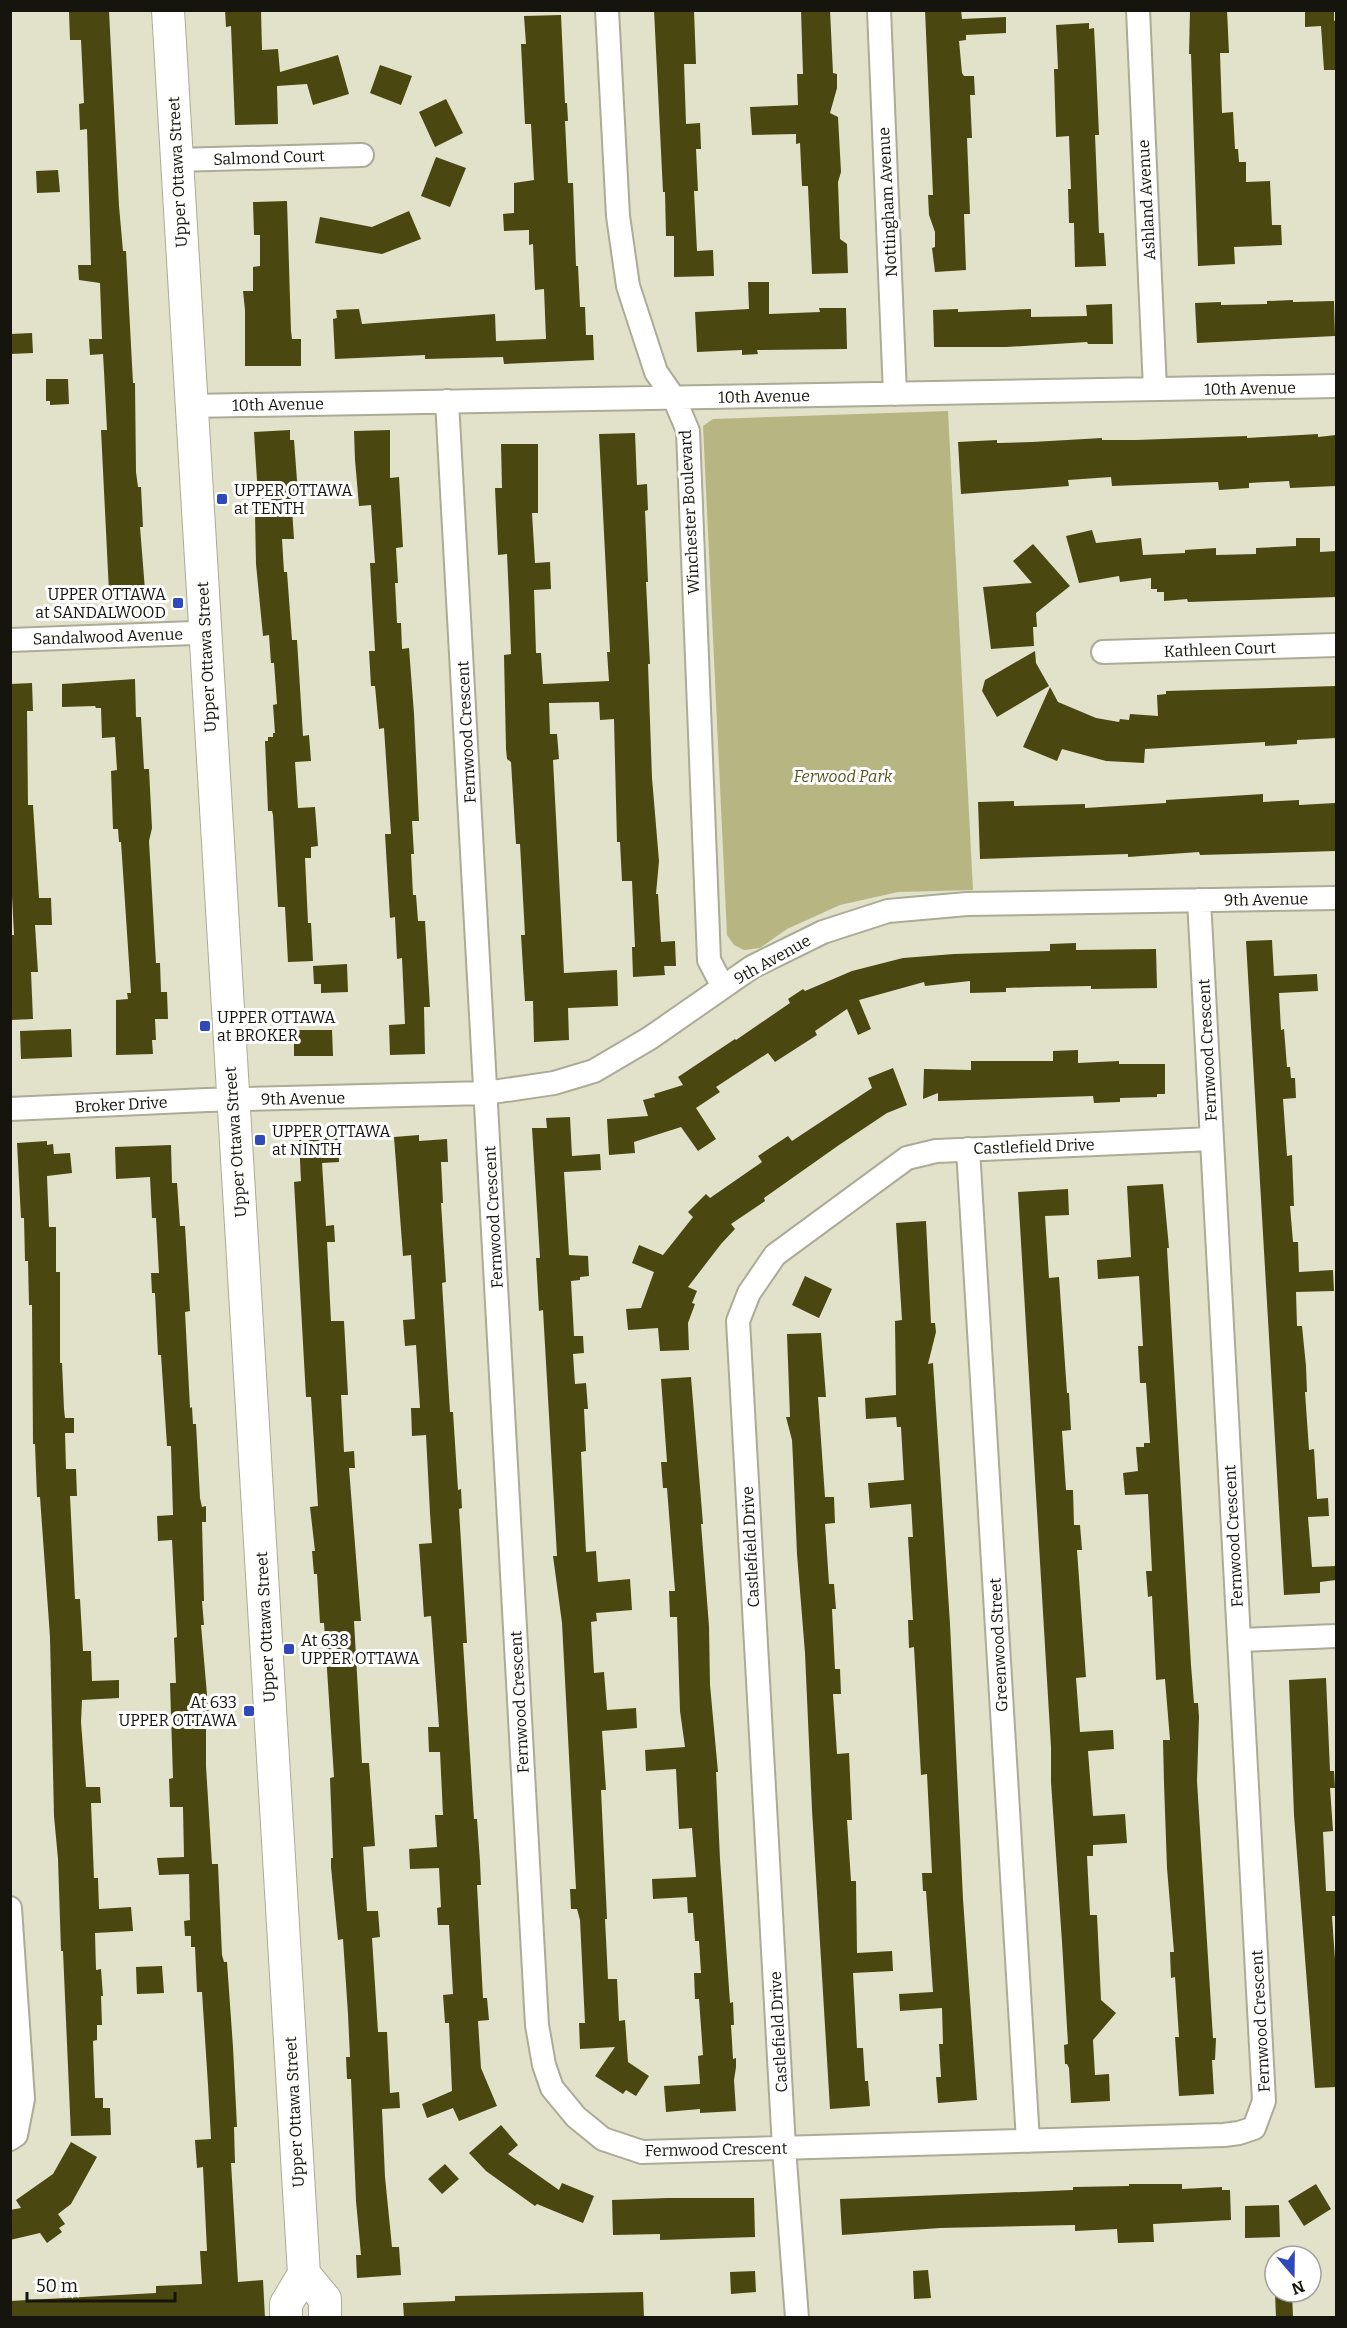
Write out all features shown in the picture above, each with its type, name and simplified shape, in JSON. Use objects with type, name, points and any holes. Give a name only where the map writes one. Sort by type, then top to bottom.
[{"type":"main road","name":"Upper Ottawa Street","points":[[168,10],[304,2274]]},
{"type":"main road","points":[[286,2318],[286,2304],[304,2274],[325,2300],[326,2318]]},
{"type":"street","name":"Winchester Boulevard","points":[[607,10],[618,216],[628,286],[657,372],[674,398],[688,431],[710,960],[723,987]]},
{"type":"street","name":"Nottingham Avenue","points":[[879,10],[896,394]]},
{"type":"street","name":"Ashland Avenue","points":[[1138,10],[1155,389]]},
{"type":"street","name":"Salmond Court","points":[[176,160],[362,155]]},
{"type":"street","name":"10th Avenue","points":[[191,406],[1336,386]]},
{"type":"street","name":"Fernwood Crescent","points":[[447,401],[537,2025],[544,2065],[552,2088],[576,2117],[603,2139],[642,2152],[1239,2133],[1254,2128],[1261,2114],[1264,2102],[1199,900]]},
{"type":"street","name":"Sandalwood Avenue","points":[[10,640],[194,633],[204,635]]},
{"type":"street","name":"Kathleen Court","points":[[1103,652],[1336,645]]},
{"type":"street","name":"9th Avenue","points":[[232,1100],[486,1093],[554,1083],[594,1071],[650,1038],[752,967],[823,932],[888,911],[967,904],[1336,898]]},
{"type":"street","name":"Broker Drive","points":[[10,1109],[232,1100]]},
{"type":"street","name":"Castlefield Drive","points":[[796,2318],[784,2148],[738,1321],[749,1293],[775,1256],[907,1158],[936,1151],[968,1149],[1212,1139]]},
{"type":"street","name":"Greenwood Street","points":[[968,1149],[1028,2140]]},
{"type":"street","points":[[1239,1640],[1336,1636]]},
{"type":"street","points":[[10,1908],[23,2099],[16,2134],[10,2139]]},
{"type":"green space","name":"Ferwood Park","points":[[948,411],[973,890],[898,892],[840,905],[787,929],[760,948],[744,950],[734,945],[727,935],[703,426],[713,419]]},
{"type":"building","points":[[225,10],[261,10],[262,50],[278,49],[280,72],[338,55],[349,94],[313,105],[307,84],[277,86],[278,124],[235,125],[231,26],[226,27]]},
{"type":"building","points":[[654,10],[694,10],[696,64],[684,64],[686,124],[700,123],[701,149],[696,149],[698,191],[694,191],[697,251],[713,250],[714,276],[674,277],[674,236],[666,236]]},
{"type":"building","points":[[801,10],[830,10],[833,73],[837,74],[837,88],[830,113],[838,117],[841,172],[838,182],[840,239],[847,244],[848,273],[812,274],[808,186],[802,186],[800,143],[796,144],[796,134],[752,135],[750,107],[798,105],[797,74],[803,74]]},
{"type":"building","points":[[925,10],[961,10],[962,19],[1006,17],[1006,33],[966,35],[966,40],[959,41],[962,73],[964,76],[974,76],[975,95],[970,95],[972,138],[967,138],[970,214],[964,214],[966,270],[935,272],[932,248],[935,247],[935,232],[929,215],[928,195],[933,195]]},
{"type":"building","points":[[1190,10],[1227,10],[1229,53],[1220,53],[1222,113],[1233,112],[1235,149],[1238,149],[1239,162],[1246,162],[1246,182],[1270,181],[1272,225],[1281,225],[1282,245],[1234,247],[1235,264],[1198,266],[1191,54],[1189,54]]},
{"type":"building","points":[[1334,10],[1336,70],[1324,70],[1321,26],[1305,27],[1305,11]]},
{"type":"building","points":[[109,11],[119,206],[123,251],[126,251],[133,383],[135,383],[136,472],[138,487],[141,487],[143,527],[140,527],[145,590],[109,592],[101,430],[107,430],[103,354],[90,355],[89,339],[102,339],[100,283],[79,280],[78,265],[91,265],[87,129],[80,130],[79,104],[84,103],[81,40],[70,40],[69,12]]},
{"type":"building","points":[[561,15],[565,103],[567,103],[568,121],[565,121],[568,183],[573,183],[580,307],[585,307],[586,335],[593,335],[594,360],[504,364],[503,357],[425,359],[425,355],[335,359],[333,319],[337,318],[336,310],[359,309],[362,324],[495,314],[496,341],[546,339],[544,289],[535,290],[533,244],[529,245],[529,230],[504,231],[503,214],[514,213],[514,183],[534,180],[531,124],[525,124],[521,44],[526,44],[524,16]]},
{"type":"building","points":[[1089,23],[1089,29],[1094,28],[1096,67],[1099,135],[1095,135],[1099,233],[1104,233],[1106,266],[1075,267],[1074,223],[1069,223],[1068,189],[1071,189],[1069,136],[1056,137],[1054,69],[1058,69],[1056,25]]},
{"type":"building","points":[[380,65],[412,76],[401,105],[370,93]]},
{"type":"building","points":[[446,99],[463,133],[435,147],[419,112]]},
{"type":"building","points":[[436,157],[466,168],[450,207],[421,196]]},
{"type":"building","points":[[58,170],[60,192],[37,193],[36,171]]},
{"type":"building","points":[[287,201],[291,331],[292,339],[301,339],[301,366],[245,366],[243,291],[253,291],[253,267],[260,266],[260,235],[254,235],[253,202]]},
{"type":"building","points":[[409,211],[421,239],[382,254],[315,243],[320,217],[372,227]]},
{"type":"building","points":[[748,282],[769,282],[769,314],[820,312],[819,308],[846,308],[847,349],[757,350],[758,354],[742,355],[742,350],[697,352],[695,312],[749,309]]},
{"type":"building","points":[[1293,300],[1293,302],[1334,301],[1335,336],[1197,343],[1195,303],[1267,304],[1267,301]]},
{"type":"building","points":[[1112,304],[1113,344],[1088,344],[1087,342],[1006,347],[934,347],[933,310],[958,309],[958,312],[1031,309],[1031,317],[1087,316],[1086,305]]},
{"type":"building","points":[[32,333],[33,353],[10,354],[10,334]]},
{"type":"building","points":[[46,379],[68,379],[69,404],[50,405],[50,401],[46,401]]},
{"type":"building","points":[[290,430],[290,440],[294,440],[298,494],[291,494],[294,539],[282,539],[284,572],[287,572],[292,640],[297,640],[303,736],[309,735],[311,761],[295,762],[298,808],[315,807],[318,846],[311,847],[311,858],[305,858],[308,923],[311,923],[313,961],[288,962],[285,907],[278,907],[273,815],[272,811],[268,811],[265,741],[268,741],[268,737],[273,737],[275,733],[273,705],[277,704],[269,635],[263,636],[256,564],[255,514],[259,513],[254,432]]},
{"type":"building","points":[[390,430],[390,478],[399,477],[403,547],[396,548],[397,623],[401,623],[402,649],[409,648],[414,714],[419,821],[412,821],[413,895],[416,895],[418,921],[425,921],[430,1007],[424,1007],[425,1054],[390,1055],[389,1025],[405,1024],[402,958],[397,959],[395,917],[390,918],[385,834],[391,834],[384,728],[379,729],[375,686],[371,686],[369,651],[375,651],[370,563],[375,563],[371,505],[359,506],[354,431]]},
{"type":"building","points":[[635,433],[637,485],[647,484],[648,510],[645,511],[650,664],[648,664],[652,778],[659,861],[656,894],[658,894],[661,942],[675,941],[676,966],[664,966],[665,975],[633,977],[632,947],[635,947],[632,881],[622,881],[620,842],[617,842],[614,719],[600,720],[599,702],[549,703],[550,734],[557,734],[559,759],[553,760],[564,973],[617,970],[618,1006],[568,1008],[569,1040],[534,1042],[533,1001],[525,1001],[521,935],[525,935],[520,844],[516,844],[511,762],[507,759],[506,749],[504,655],[511,654],[509,599],[507,554],[498,555],[495,488],[502,488],[501,444],[538,444],[538,513],[532,513],[535,563],[550,562],[551,589],[534,590],[536,653],[541,653],[543,684],[609,681],[607,652],[610,652],[599,434]]},
{"type":"building","points":[[1318,434],[1318,437],[1336,435],[1336,486],[1290,488],[1289,481],[1249,483],[1249,488],[1219,490],[1218,482],[1112,486],[1111,477],[1068,480],[1069,486],[961,494],[958,442],[997,440],[997,443],[1102,438],[1102,440],[1136,440],[1247,436],[1247,438]]},
{"type":"building","points":[[1092,530],[1096,543],[1141,538],[1143,555],[1185,553],[1185,550],[1216,548],[1216,555],[1256,554],[1256,548],[1296,546],[1296,538],[1320,538],[1320,552],[1336,551],[1336,597],[1164,601],[1164,592],[1151,589],[1151,578],[1120,582],[1119,576],[1079,583],[1066,536]]},
{"type":"building","points":[[1033,544],[1070,586],[1036,613],[1037,627],[1033,627],[1034,646],[991,649],[983,587],[1032,583],[1013,561]]},
{"type":"building","points":[[1035,651],[1036,663],[1049,686],[997,717],[982,691],[985,680]]},
{"type":"building","points":[[135,679],[136,717],[141,717],[144,769],[149,769],[152,828],[149,841],[156,963],[160,963],[161,992],[167,992],[168,1019],[155,1019],[156,1040],[152,1040],[153,1054],[116,1055],[116,1000],[128,999],[127,993],[131,993],[121,842],[119,842],[118,829],[113,829],[111,771],[117,770],[115,737],[102,738],[101,708],[95,706],[62,707],[62,684]]},
{"type":"building","points":[[32,683],[33,711],[27,711],[28,805],[33,805],[39,898],[51,898],[52,925],[35,925],[38,972],[31,972],[33,1019],[10,1020],[10,935],[14,935],[10,857],[10,684]]},
{"type":"building","points":[[1336,686],[1336,738],[1297,740],[1297,744],[1265,746],[1265,742],[1145,749],[1144,763],[1106,761],[1062,749],[1057,761],[1023,747],[1050,687],[1058,702],[1096,718],[1119,722],[1120,719],[1129,720],[1130,714],[1158,716],[1157,695],[1166,694],[1166,691]]},
{"type":"building","points":[[1263,794],[1263,802],[1299,800],[1299,805],[1335,803],[1336,851],[1200,855],[1199,852],[1128,857],[1128,854],[980,859],[978,802],[1014,801],[1014,806],[1085,804],[1085,808]]},
{"type":"building","points":[[1272,940],[1274,976],[1317,974],[1318,991],[1279,993],[1281,1030],[1284,1029],[1287,1067],[1290,1067],[1291,1078],[1295,1078],[1296,1098],[1283,1099],[1287,1156],[1292,1155],[1294,1206],[1290,1206],[1293,1242],[1298,1242],[1299,1272],[1333,1270],[1334,1291],[1296,1292],[1297,1326],[1302,1326],[1306,1366],[1307,1392],[1305,1392],[1309,1450],[1314,1449],[1317,1499],[1328,1498],[1329,1516],[1308,1517],[1312,1567],[1336,1566],[1336,1580],[1320,1582],[1320,1593],[1284,1595],[1246,941]]},
{"type":"building","points":[[1076,943],[1076,950],[1156,949],[1157,988],[1036,987],[1006,988],[1006,992],[970,993],[970,981],[925,986],[924,982],[859,1000],[871,1029],[858,1035],[847,1009],[815,1031],[817,1035],[775,1062],[768,1053],[716,1087],[720,1092],[696,1108],[716,1139],[698,1151],[681,1127],[634,1142],[635,1153],[609,1155],[607,1119],[648,1116],[643,1100],[683,1085],[678,1077],[790,1003],[788,999],[803,989],[805,991],[852,971],[903,958],[1050,951],[1050,944]]},
{"type":"building","points":[[347,964],[348,992],[321,993],[321,984],[314,984],[313,966]]},
{"type":"building","points":[[71,1029],[72,1057],[21,1059],[20,1031]]},
{"type":"building","points":[[294,1030],[332,1030],[333,1056],[294,1056]]},
{"type":"building","points":[[1078,1050],[1078,1063],[1119,1061],[1119,1064],[1165,1064],[1165,1094],[1157,1094],[1157,1097],[1120,1098],[1120,1102],[1094,1103],[1093,1096],[938,1101],[938,1093],[923,1099],[924,1069],[971,1070],[971,1061],[1053,1061],[1053,1051]]},
{"type":"building","points":[[893,1068],[907,1105],[887,1113],[839,1145],[731,1224],[735,1229],[688,1287],[697,1291],[688,1323],[689,1350],[660,1351],[658,1328],[628,1330],[626,1309],[641,1308],[654,1272],[632,1263],[639,1245],[663,1255],[693,1217],[688,1212],[706,1194],[710,1198],[762,1162],[758,1156],[788,1136],[792,1141],[872,1088],[868,1078]]},
{"type":"building","points":[[570,1117],[572,1156],[600,1154],[601,1170],[564,1172],[569,1255],[588,1256],[589,1276],[571,1281],[574,1336],[583,1336],[584,1353],[573,1354],[575,1384],[586,1383],[588,1409],[584,1409],[586,1451],[581,1452],[586,1552],[596,1551],[598,1582],[630,1579],[632,1610],[596,1613],[597,1621],[591,1622],[594,1673],[604,1672],[607,1710],[636,1708],[637,1728],[602,1731],[606,1790],[601,1790],[608,1979],[617,1979],[619,2021],[625,2020],[628,2062],[649,2076],[636,2096],[626,2090],[623,2094],[595,2076],[615,2047],[580,2049],[579,2023],[585,2023],[580,1920],[577,1909],[571,1909],[570,1889],[576,1889],[562,1623],[553,1556],[557,1556],[543,1310],[539,1311],[536,1258],[540,1258],[532,1128],[547,1128],[546,1118]]},
{"type":"building","points":[[338,1135],[339,1162],[322,1163],[326,1226],[334,1225],[335,1242],[327,1242],[331,1321],[344,1321],[348,1395],[341,1395],[344,1452],[354,1451],[355,1468],[349,1468],[361,1621],[354,1621],[362,1763],[369,1763],[375,1846],[363,1847],[367,1911],[378,1911],[380,1937],[372,1938],[378,2032],[387,2032],[390,2093],[399,2092],[400,2108],[382,2109],[385,2177],[392,2247],[399,2247],[401,2275],[357,2278],[356,2255],[361,2255],[356,2201],[351,2079],[347,2079],[346,2057],[350,2057],[348,2014],[343,1939],[338,1940],[331,1867],[331,1858],[333,1858],[330,1778],[334,1777],[324,1623],[320,1623],[317,1574],[314,1574],[312,1551],[315,1551],[310,1507],[318,1506],[311,1397],[306,1397],[294,1182],[301,1181],[299,1140],[317,1140],[316,1136]]},
{"type":"building","points":[[419,1135],[419,1141],[447,1139],[448,1162],[441,1162],[446,1282],[442,1283],[450,1412],[453,1412],[458,1490],[461,1489],[462,1508],[459,1509],[467,1643],[463,1643],[474,1819],[477,1819],[480,1862],[481,1885],[477,1885],[483,1998],[487,1998],[489,2020],[478,2021],[481,2068],[497,2106],[459,2121],[453,2108],[427,2118],[422,2104],[452,2091],[449,2023],[445,2023],[443,1995],[453,1994],[449,1925],[438,1925],[437,1908],[441,1907],[439,1868],[410,1869],[409,1849],[437,1847],[435,1815],[443,1815],[440,1752],[429,1752],[428,1727],[439,1727],[431,1616],[424,1617],[419,1544],[432,1543],[426,1435],[412,1436],[411,1408],[420,1408],[416,1345],[405,1346],[403,1320],[415,1319],[411,1255],[403,1256],[394,1137]]},
{"type":"building","points":[[47,1141],[47,1145],[53,1144],[54,1154],[70,1153],[72,1173],[47,1176],[49,1227],[56,1227],[56,1272],[60,1272],[60,1363],[62,1363],[65,1418],[74,1418],[74,1433],[65,1433],[66,1469],[76,1469],[77,1496],[70,1496],[75,1599],[80,1599],[83,1651],[91,1651],[92,1681],[119,1680],[119,1698],[82,1700],[81,1722],[86,1787],[100,1787],[101,1803],[91,1803],[94,1878],[98,1878],[99,1909],[131,1907],[133,1931],[95,1933],[96,1970],[101,1969],[103,1996],[101,1996],[102,2025],[97,2025],[97,2040],[93,2041],[95,2098],[103,2098],[103,2108],[110,2108],[111,2135],[71,2136],[63,1951],[61,1951],[54,1816],[50,1637],[40,1497],[37,1497],[35,1444],[33,1444],[32,1305],[29,1305],[28,1261],[25,1261],[24,1218],[21,1218],[17,1143]]},
{"type":"building","points":[[171,1145],[172,1183],[177,1183],[180,1226],[185,1226],[190,1311],[185,1312],[190,1408],[192,1407],[193,1424],[196,1424],[200,1498],[202,1507],[206,1506],[206,1522],[202,1522],[204,1625],[201,1625],[209,1718],[206,1718],[206,1766],[212,1864],[218,1864],[222,1955],[224,1962],[227,1962],[233,2047],[237,2127],[234,2127],[235,2163],[231,2163],[238,2282],[263,2280],[265,2318],[10,2318],[10,2301],[156,2293],[156,2286],[202,2284],[200,2251],[207,2251],[203,2167],[197,2168],[195,2140],[211,2139],[202,1992],[197,1992],[195,1947],[191,1947],[191,1936],[185,1936],[184,1921],[190,1920],[189,1874],[159,1875],[157,1858],[184,1857],[183,1807],[170,1807],[169,1779],[173,1778],[170,1683],[176,1683],[174,1638],[177,1637],[172,1540],[158,1541],[157,1516],[173,1515],[171,1446],[167,1446],[161,1355],[158,1355],[155,1293],[152,1293],[151,1273],[159,1273],[156,1218],[152,1218],[150,1177],[116,1179],[115,1147]]},
{"type":"building","points":[[1163,1184],[1169,1248],[1167,1248],[1191,1665],[1194,1703],[1198,1703],[1199,1717],[1197,1781],[1213,2038],[1216,2038],[1215,2060],[1212,2060],[1214,2094],[1179,2096],[1175,2037],[1179,2037],[1175,1977],[1171,1978],[1170,1952],[1174,1952],[1167,1868],[1164,1783],[1163,1740],[1170,1740],[1165,1679],[1156,1680],[1152,1596],[1148,1597],[1146,1571],[1152,1571],[1148,1494],[1125,1495],[1123,1473],[1138,1471],[1136,1447],[1144,1447],[1144,1443],[1150,1443],[1146,1383],[1140,1383],[1138,1346],[1143,1346],[1139,1276],[1098,1279],[1097,1260],[1131,1257],[1127,1186]]},
{"type":"building","points":[[1068,1189],[1069,1215],[1045,1216],[1049,1278],[1059,1277],[1067,1393],[1069,1393],[1071,1430],[1062,1431],[1066,1490],[1073,1490],[1074,1525],[1080,1525],[1082,1550],[1077,1550],[1086,1677],[1076,1678],[1080,1732],[1113,1730],[1114,1749],[1088,1751],[1093,1816],[1125,1814],[1127,1843],[1093,1845],[1093,1856],[1087,1856],[1090,1915],[1097,1915],[1101,2000],[1116,2013],[1093,2040],[1095,2075],[1109,2074],[1110,2101],[1071,2103],[1069,2068],[1065,2064],[1064,2045],[1068,2044],[1018,1192]]},
{"type":"building","points":[[926,1221],[931,1323],[935,1323],[936,1332],[928,1364],[933,1363],[950,1624],[963,1899],[977,2100],[938,2103],[936,2077],[941,2077],[939,2044],[943,2044],[942,2008],[900,2011],[899,1994],[933,1992],[926,1891],[923,1891],[922,1873],[932,1873],[927,1774],[921,1775],[914,1647],[909,1648],[908,1620],[913,1620],[908,1537],[913,1537],[911,1504],[870,1508],[868,1483],[904,1480],[901,1427],[897,1427],[896,1417],[866,1419],[865,1398],[896,1395],[895,1321],[902,1320],[896,1223]]},
{"type":"building","points":[[805,1276],[832,1289],[819,1318],[792,1305]]},
{"type":"building","points":[[821,1333],[826,1397],[818,1397],[825,1497],[834,1497],[835,1523],[825,1524],[829,1584],[834,1584],[836,1609],[832,1609],[835,1669],[840,1669],[841,1694],[833,1694],[837,1754],[849,1753],[852,1820],[847,1820],[851,1881],[856,1881],[857,1953],[892,1951],[893,1971],[853,1973],[857,2048],[863,2048],[865,2081],[868,2081],[870,2106],[830,2109],[792,1440],[786,1417],[790,1417],[787,1334]]},
{"type":"building","points":[[691,1377],[703,1524],[701,1524],[709,1626],[710,1685],[718,1772],[716,1772],[720,1859],[730,2003],[733,2002],[734,2025],[731,2025],[733,2059],[736,2058],[734,2080],[736,2111],[700,2113],[700,2109],[666,2112],[664,2086],[700,2084],[698,2056],[703,2055],[699,1999],[695,1999],[694,1973],[701,1973],[699,1941],[695,1941],[693,1913],[688,1913],[687,1897],[653,1899],[652,1879],[696,1877],[692,1828],[679,1829],[676,1769],[646,1771],[645,1750],[685,1747],[680,1711],[677,1617],[670,1617],[669,1591],[675,1591],[667,1488],[663,1488],[661,1462],[667,1462],[661,1379]]},
{"type":"building","points":[[1326,1678],[1330,1771],[1334,1771],[1335,1788],[1330,1788],[1333,1831],[1323,1832],[1326,1891],[1335,1891],[1336,1916],[1332,1916],[1336,1974],[1336,2087],[1315,2088],[1294,1815],[1289,1680]]},
{"type":"building","points":[[162,1966],[164,1993],[137,1994],[136,1967]]},
{"type":"building","points":[[501,2125],[518,2145],[508,2154],[559,2190],[562,2183],[594,2196],[583,2223],[537,2204],[535,2206],[486,2171],[469,2153]]},
{"type":"building","points":[[71,2142],[97,2157],[71,2204],[58,2214],[65,2224],[59,2228],[62,2232],[47,2243],[40,2233],[10,2240],[10,2210],[21,2208],[16,2200],[53,2174]]},
{"type":"building","points":[[445,2164],[459,2179],[442,2194],[428,2179]]},
{"type":"building","points":[[1129,2184],[1182,2184],[1182,2189],[1222,2187],[1222,2190],[1230,2190],[1231,2220],[1153,2224],[1154,2242],[1118,2243],[1117,2229],[1075,2231],[1075,2225],[940,2228],[842,2235],[840,2199],[1073,2190],[1073,2187],[1129,2186]]},
{"type":"building","points":[[1316,2184],[1331,2209],[1304,2226],[1288,2201]]},
{"type":"building","points":[[754,2198],[755,2237],[660,2240],[660,2234],[613,2235],[612,2200]]},
{"type":"building","points":[[1279,2205],[1280,2237],[1245,2238],[1245,2206]]},
{"type":"building","points":[[928,2270],[931,2298],[914,2299],[913,2271]]},
{"type":"building","points":[[755,2271],[756,2292],[731,2294],[730,2272]]},
{"type":"building","points":[[643,2292],[644,2318],[404,2318],[403,2303],[455,2301],[455,2296]]},
{"type":"building","points":[[1275,2304],[1292,2304],[1293,2318],[1276,2318]]},
{"type":"place","name":"UPPER OTTAWA at TENTH","points":[[222,499]]},
{"type":"place","name":"UPPER OTTAWA at SANDALWOOD","points":[[178,603]]},
{"type":"place","name":"UPPER OTTAWA at BROKER","points":[[205,1026]]},
{"type":"place","name":"UPPER OTTAWA at NINTH","points":[[260,1140]]},
{"type":"place","name":"At 638 UPPER OTTAWA","points":[[289,1649]]},
{"type":"place","name":"At 633 UPPER OTTAWA","points":[[249,1711]]}]
